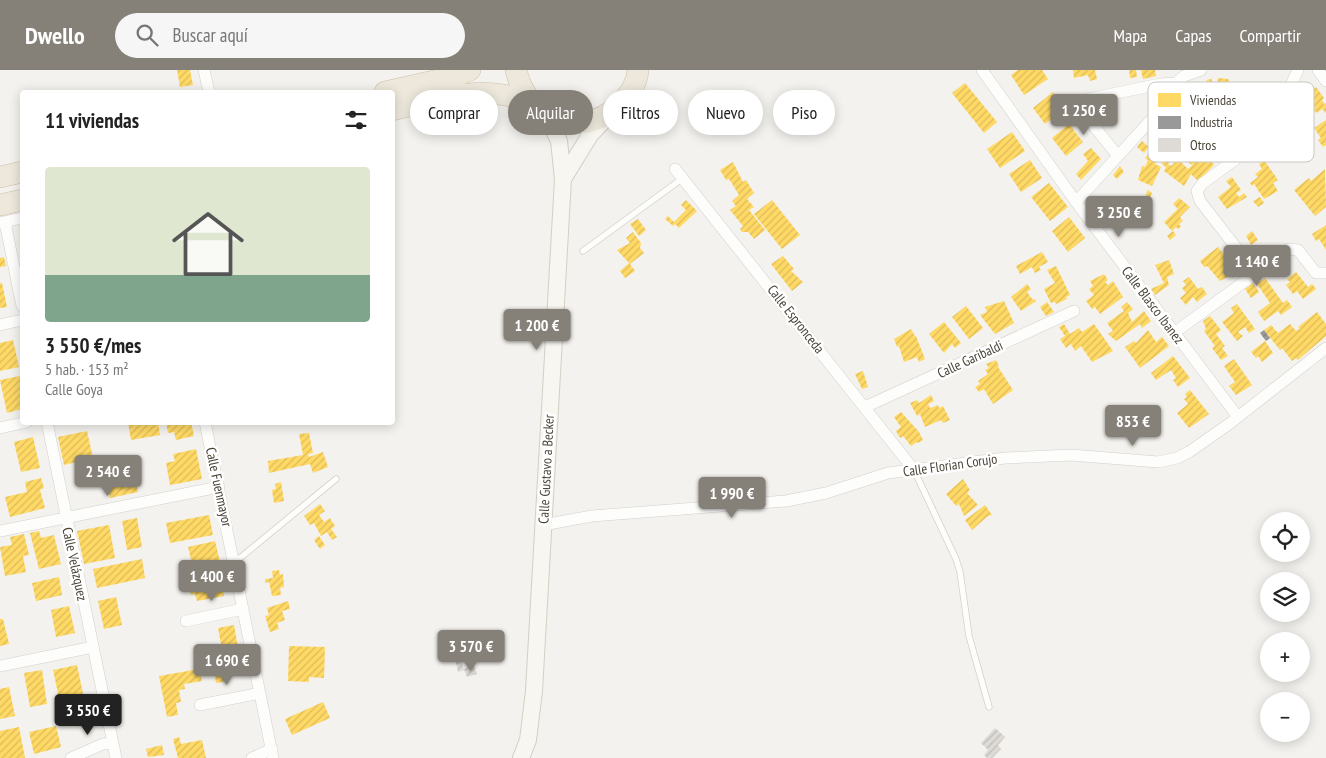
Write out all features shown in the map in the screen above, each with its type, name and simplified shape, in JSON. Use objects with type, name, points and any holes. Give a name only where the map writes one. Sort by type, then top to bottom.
[{"type":"highway","points":[[394,90],[456,76],[470,70]]},
{"type":"highway","points":[[516,70],[523,90]]},
{"type":"highway","points":[[632,90],[641,72]]},
{"type":"highway","points":[[395,109],[456,97],[487,94],[508,96]]},
{"type":"highway","points":[[0,177],[20,172]]},
{"type":"highway","points":[[0,196],[20,191]]},
{"type":"highway","points":[[2,217],[20,202]]},
{"type":"street","points":[[204,70],[209,90]]},
{"type":"street","name":"Calle Blasco Ibanez","points":[[982,70],[1076,202],[1238,417]]},
{"type":"street","points":[[1177,82],[1184,76],[1201,70]]},
{"type":"street","points":[[1292,82],[1298,70]]},
{"type":"street","points":[[1318,70],[1326,81]]},
{"type":"street","points":[[1118,156],[1081,110],[1081,103],[1088,99],[1148,86]]},
{"type":"street","name":"Calle Gustavo a Becker","points":[[563,179],[590,135],[603,121]]},
{"type":"street","points":[[1076,202],[1148,123]]},
{"type":"street","name":"Calle Gustavo a Becker","points":[[521,758],[528,740],[532,717],[563,179],[560,141],[556,135]]},
{"type":"street","points":[[1233,162],[1197,191],[1200,201],[1255,272]]},
{"type":"street","name":"Calle Espronceda","points":[[675,169],[914,470]]},
{"type":"street","points":[[20,218],[2,217],[20,297]]},
{"type":"street","points":[[1174,332],[1282,252],[1293,248],[1298,250],[1316,273],[1326,273]]},
{"type":"street","name":"Calle Garibaldi","points":[[865,407],[1074,311]]},
{"type":"street","points":[[0,324],[20,320]]},
{"type":"street","name":"Calle Florian Corujo","points":[[543,525],[592,516],[786,501],[826,493],[888,473],[976,461],[1071,455],[1158,462],[1189,452],[1238,417],[1326,348]]},
{"type":"street","points":[[0,428],[20,424]]},
{"type":"street","name":"Calle Velázquez","points":[[48,425],[116,758]]},
{"type":"street","name":"Calle Fuenmayor","points":[[206,425],[272,754]]},
{"type":"street","points":[[0,531],[219,487]]},
{"type":"street","points":[[186,621],[243,609]]},
{"type":"street","points":[[0,666],[93,646]]},
{"type":"street","points":[[200,704],[260,693]]},
{"type":"street","points":[[71,758],[103,744],[113,743]]},
{"type":"street","points":[[252,758],[272,754]]},
{"type":"lane","points":[[583,250],[683,178]]},
{"type":"lane","points":[[914,470],[956,559],[960,572],[968,636],[989,707]]},
{"type":"lane","points":[[233,560],[240,558],[336,479]]},
{"type":"building: Viviendas","points":[[177,70],[190,70],[193,85],[180,87]]},
{"type":"building: Viviendas","points":[[1018,70],[1042,70],[1048,79],[1024,95],[1011,75]]},
{"type":"building: Viviendas","points":[[1073,70],[1095,70],[1097,79],[1090,81],[1088,75],[1074,78]]},
{"type":"building: Viviendas","points":[[1129,70],[1136,70],[1137,77],[1130,78]]},
{"type":"building: Viviendas","points":[[1141,70],[1155,70],[1156,76],[1143,79]]},
{"type":"building: Viviendas","points":[[1218,78],[1228,79],[1230,82],[1217,82]]},
{"type":"building: Viviendas","points":[[965,83],[997,122],[984,133],[952,93]]},
{"type":"building: Viviendas","points":[[1316,87],[1324,98],[1322,100],[1324,104],[1326,103],[1326,113],[1322,109],[1317,113],[1314,112],[1314,88]]},
{"type":"building: Viviendas","points":[[1053,92],[1066,108],[1045,124],[1033,108]]},
{"type":"building: Viviendas","points":[[1326,120],[1326,145],[1323,147],[1318,140],[1321,138],[1314,128]]},
{"type":"building: Viviendas","points":[[1069,124],[1083,142],[1066,156],[1052,138]]},
{"type":"building: Viviendas","points":[[1012,132],[1025,151],[1000,168],[987,149]]},
{"type":"building: Viviendas","points":[[1142,141],[1148,148],[1144,153],[1137,147]]},
{"type":"building: Viviendas","points":[[1091,148],[1101,159],[1081,180],[1076,174],[1088,161],[1083,154]]},
{"type":"building: Viviendas","points":[[1030,160],[1042,178],[1021,192],[1009,174]]},
{"type":"building: Viviendas","points":[[1148,160],[1148,162],[1156,162],[1155,164],[1161,167],[1152,186],[1138,180],[1142,166],[1145,167]]},
{"type":"building: Viviendas","points":[[733,162],[743,182],[746,180],[754,193],[747,199],[754,207],[749,210],[765,230],[754,239],[748,232],[742,232],[740,229],[743,226],[730,210],[736,206],[732,201],[739,195],[729,179],[726,180],[720,170]]},
{"type":"building: Viviendas","points":[[1170,162],[1168,164],[1171,166],[1175,162],[1181,162],[1188,169],[1194,164],[1191,165],[1188,162],[1212,162],[1214,165],[1198,181],[1191,174],[1184,186],[1164,171],[1166,167],[1161,163]]},
{"type":"building: Viviendas","points":[[1265,162],[1278,180],[1273,183],[1278,191],[1264,199],[1254,184],[1252,186],[1250,183],[1258,177],[1255,174],[1262,169],[1259,164]]},
{"type":"building: Viviendas","points":[[1120,166],[1124,172],[1117,179],[1113,175]]},
{"type":"building: Viviendas","points":[[1325,169],[1326,207],[1315,216],[1294,190],[1309,178],[1311,181]]},
{"type":"building: Viviendas","points":[[1232,177],[1241,190],[1236,193],[1239,197],[1244,193],[1247,197],[1227,209],[1218,197],[1231,187],[1226,181]]},
{"type":"building: Viviendas","points":[[1049,183],[1068,207],[1050,221],[1031,197]]},
{"type":"building: Viviendas","points":[[1148,190],[1152,193],[1149,199],[1145,197]]},
{"type":"building: Viviendas","points":[[1260,197],[1264,203],[1258,207],[1253,201]]},
{"type":"building: Viviendas","points":[[1179,198],[1190,207],[1180,217],[1183,221],[1179,224],[1181,227],[1178,229],[1176,227],[1172,231],[1164,222],[1178,209],[1173,204]]},
{"type":"building: Viviendas","points":[[686,200],[697,211],[679,228],[675,224],[673,226],[665,219],[668,216],[674,222],[686,210],[681,205]]},
{"type":"building: Viviendas","points":[[772,200],[800,235],[782,249],[754,214]]},
{"type":"building: Viviendas","points":[[1069,217],[1085,238],[1068,252],[1052,231]]},
{"type":"building: Viviendas","points":[[638,219],[646,230],[639,236],[630,224]]},
{"type":"building: Viviendas","points":[[1326,225],[1326,250],[1319,239],[1316,241],[1312,234]]},
{"type":"building: Viviendas","points":[[1173,231],[1176,235],[1170,240],[1167,236]]},
{"type":"building: Viviendas","points":[[1252,231],[1258,240],[1251,245],[1246,236]]},
{"type":"building: Viviendas","points":[[633,232],[641,243],[640,248],[644,253],[630,264],[635,271],[625,278],[620,271],[629,263],[617,250],[630,243],[626,238]]},
{"type":"building: Viviendas","points":[[1218,247],[1237,272],[1220,281],[1200,261]]},
{"type":"building: Viviendas","points":[[1042,252],[1048,262],[1039,267],[1041,270],[1035,273],[1032,267],[1020,274],[1016,266]]},
{"type":"building: Viviendas","points":[[783,256],[794,269],[791,271],[803,282],[792,291],[771,264]]},
{"type":"building: Viviendas","points":[[4,257],[6,266],[0,267],[0,258]]},
{"type":"building: Viviendas","points":[[1169,260],[1174,274],[1167,277],[1169,285],[1155,295],[1151,289],[1164,283],[1155,265]]},
{"type":"building: Viviendas","points":[[1056,266],[1070,295],[1066,297],[1067,299],[1056,304],[1055,302],[1051,303],[1044,289],[1055,283],[1047,270]]},
{"type":"building: Viviendas","points":[[1296,272],[1308,287],[1312,284],[1316,289],[1303,299],[1297,291],[1293,294],[1286,285],[1290,282],[1287,279]]},
{"type":"building: Viviendas","points":[[1104,274],[1108,280],[1105,282],[1108,285],[1113,281],[1123,297],[1100,314],[1095,307],[1092,309],[1086,301],[1094,295],[1089,289],[1093,286],[1090,281]]},
{"type":"building: Viviendas","points":[[1189,277],[1198,289],[1202,287],[1207,294],[1197,302],[1193,297],[1186,305],[1180,298],[1186,293],[1182,288],[1186,285],[1183,281]]},
{"type":"building: Viviendas","points":[[1265,278],[1283,303],[1287,300],[1292,307],[1281,315],[1278,311],[1264,321],[1258,312],[1270,303],[1257,284]]},
{"type":"building: Viviendas","points":[[0,283],[2,283],[7,307],[0,308]]},
{"type":"building: Viviendas","points":[[1253,283],[1259,292],[1251,298],[1245,289]]},
{"type":"building: Viviendas","points":[[1027,284],[1031,289],[1027,292],[1036,301],[1021,311],[1011,297]]},
{"type":"building: Viviendas","points":[[1004,301],[1014,323],[995,334],[980,315],[987,312],[985,307]]},
{"type":"building: Viviendas","points":[[1047,302],[1054,312],[1046,316],[1040,307]]},
{"type":"building: Viviendas","points":[[1127,302],[1133,309],[1128,313],[1132,322],[1144,311],[1151,321],[1142,328],[1140,324],[1116,341],[1108,334],[1113,331],[1107,323],[1124,311],[1121,307]]},
{"type":"building: Viviendas","points":[[1237,304],[1255,329],[1249,333],[1245,327],[1238,332],[1243,336],[1237,341],[1222,322],[1234,313],[1231,308]]},
{"type":"building: Viviendas","points":[[966,306],[983,328],[969,339],[952,317]]},
{"type":"building: Viviendas","points":[[1317,312],[1326,324],[1326,336],[1298,360],[1296,358],[1292,361],[1282,348],[1280,350],[1264,330],[1271,325],[1278,333],[1290,324],[1296,331],[1300,328],[1298,327]]},
{"type":"building: Viviendas","points":[[1210,316],[1221,330],[1216,334],[1225,346],[1222,348],[1228,356],[1221,360],[1212,348],[1215,346],[1204,331],[1206,329],[1203,321]]},
{"type":"building: Viviendas","points":[[944,322],[961,343],[955,348],[952,344],[944,353],[929,334]]},
{"type":"building: Viviendas","points":[[1064,324],[1070,334],[1079,328],[1082,332],[1094,324],[1113,351],[1092,362],[1081,346],[1075,351],[1071,344],[1066,348],[1060,339],[1065,336],[1059,327]]},
{"type":"building: Viviendas","points":[[911,329],[916,336],[925,359],[919,362],[917,357],[904,362],[899,346],[897,347],[894,339]]},
{"type":"building: Viviendas","points":[[1148,330],[1156,342],[1162,337],[1169,346],[1140,368],[1125,347],[1134,341],[1136,343]]},
{"type":"building: Viviendas","points":[[13,340],[19,367],[0,371],[0,343]]},
{"type":"building: Viviendas","points":[[1265,341],[1273,353],[1262,362],[1258,356],[1256,358],[1251,352]]},
{"type":"building: Viviendas","points":[[1173,356],[1190,378],[1178,387],[1173,380],[1176,378],[1171,370],[1156,380],[1151,373]]},
{"type":"building: Viviendas","points":[[1234,359],[1252,385],[1236,395],[1229,386],[1235,382],[1224,366]]},
{"type":"building: Viviendas","points":[[996,360],[998,367],[1013,390],[993,404],[984,389],[979,392],[975,387],[980,384],[978,381],[988,374],[985,370],[989,368],[986,364]]},
{"type":"building: Viviendas","points":[[863,371],[868,387],[862,389],[855,374]]},
{"type":"building: Viviendas","points":[[20,376],[20,410],[7,413],[0,380]]},
{"type":"building: Viviendas","points":[[1190,390],[1209,414],[1189,428],[1177,413],[1188,404],[1184,399],[1187,397],[1185,394]]},
{"type":"building: Viviendas","points":[[931,395],[934,401],[928,404],[930,408],[938,405],[939,408],[943,406],[950,420],[943,423],[941,420],[925,427],[920,414],[917,416],[910,403],[917,400],[919,403]]},
{"type":"building: Viviendas","points":[[901,412],[919,432],[923,440],[911,446],[903,436],[900,438],[896,431],[901,427],[894,417]]},
{"type":"building: Viviendas","points":[[128,425],[158,425],[160,435],[131,440]]},
{"type":"building: Viviendas","points":[[167,425],[192,425],[194,436],[176,440],[174,432],[168,433]]},
{"type":"building: Viviendas","points":[[87,431],[93,458],[64,465],[58,437]]},
{"type":"building: Viviendas","points":[[309,433],[313,453],[308,454],[309,457],[323,452],[328,467],[313,473],[310,464],[269,473],[268,461],[303,455],[299,434]]},
{"type":"building: Viviendas","points":[[33,437],[40,468],[21,472],[14,442]]},
{"type":"building: Viviendas","points":[[196,449],[202,479],[170,485],[166,463],[175,461],[173,454]]},
{"type":"building: Viviendas","points":[[132,468],[138,492],[110,498],[104,474]]},
{"type":"building: Viviendas","points":[[41,478],[44,488],[40,490],[45,508],[10,517],[5,497],[27,492],[25,482]]},
{"type":"building: Viviendas","points":[[963,479],[970,490],[967,493],[978,505],[964,516],[959,504],[956,506],[946,494]]},
{"type":"building: Viviendas","points":[[281,482],[284,501],[274,503],[272,490],[276,489],[275,484]]},
{"type":"building: Viviendas","points":[[320,504],[325,511],[319,515],[324,522],[330,518],[335,526],[331,529],[337,537],[332,540],[327,532],[321,536],[314,523],[310,525],[304,516]]},
{"type":"building: Viviendas","points":[[985,505],[992,515],[988,516],[972,530],[965,520]]},
{"type":"building: Viviendas","points":[[209,515],[213,535],[170,543],[166,523]]},
{"type":"building: Viviendas","points":[[137,518],[142,547],[127,550],[122,521]]},
{"type":"building: Viviendas","points":[[109,525],[115,558],[84,564],[77,531]]},
{"type":"building: Viviendas","points":[[39,531],[41,538],[54,535],[61,564],[39,569],[30,533]]},
{"type":"building: Viviendas","points":[[24,534],[29,555],[23,556],[26,572],[5,576],[0,547],[12,545],[10,537]]},
{"type":"building: Viviendas","points":[[319,536],[325,545],[320,549],[314,540]]},
{"type":"building: Viviendas","points":[[215,541],[220,562],[193,568],[188,547]]},
{"type":"building: Viviendas","points":[[142,559],[145,578],[97,588],[93,569]]},
{"type":"building: Viviendas","points":[[279,570],[280,575],[283,574],[284,587],[280,588],[281,595],[272,596],[269,582],[265,583],[265,579],[273,578],[272,571]]},
{"type":"building: Viviendas","points":[[220,576],[224,596],[197,601],[195,594],[191,595],[188,582]]},
{"type":"building: Viviendas","points":[[59,577],[62,595],[36,601],[32,583]]},
{"type":"building: Viviendas","points":[[116,597],[122,625],[104,629],[98,601]]},
{"type":"building: Viviendas","points":[[288,601],[290,609],[282,611],[285,620],[277,623],[279,629],[270,632],[265,616],[269,615],[267,608]]},
{"type":"building: Viviendas","points":[[69,606],[75,633],[56,637],[51,610]]},
{"type":"building: Viviendas","points":[[0,619],[3,619],[9,644],[0,646]]},
{"type":"building: Viviendas","points":[[234,625],[240,659],[236,660],[238,672],[227,674],[228,681],[216,683],[214,669],[218,669],[216,656],[223,655],[218,628]]},
{"type":"building: Viviendas","points":[[289,646],[325,647],[324,678],[309,677],[309,682],[288,681]]},
{"type":"building: Viviendas","points":[[77,665],[85,703],[61,708],[53,670]]},
{"type":"building: Viviendas","points":[[199,669],[202,681],[184,684],[185,689],[179,690],[181,702],[176,703],[178,715],[167,717],[159,676]]},
{"type":"building: Viviendas","points":[[42,670],[47,704],[30,707],[24,673]]},
{"type":"building: Viviendas","points":[[9,687],[15,716],[0,719],[0,689]]},
{"type":"building: Viviendas","points":[[323,702],[330,718],[292,735],[285,719]]},
{"type":"building: Viviendas","points":[[56,726],[61,747],[34,754],[29,732]]},
{"type":"building: Viviendas","points":[[19,727],[25,758],[0,758],[0,731]]},
{"type":"building: Viviendas","points":[[179,737],[181,744],[202,740],[206,758],[178,758],[173,739]]},
{"type":"building: Viviendas","points":[[162,745],[164,755],[148,757],[146,749]]},
{"type":"building: Industria","points":[[1264,330],[1270,338],[1266,341],[1260,333]]},
{"type":"building: Otros","points":[[465,648],[468,655],[461,657],[464,670],[458,672],[454,654]]},
{"type":"building: Otros","points":[[474,666],[477,674],[467,677],[464,669]]},
{"type":"building: Otros","points":[[995,728],[1005,737],[998,745],[1001,749],[992,758],[987,758],[984,755],[988,750],[981,743]]}]
